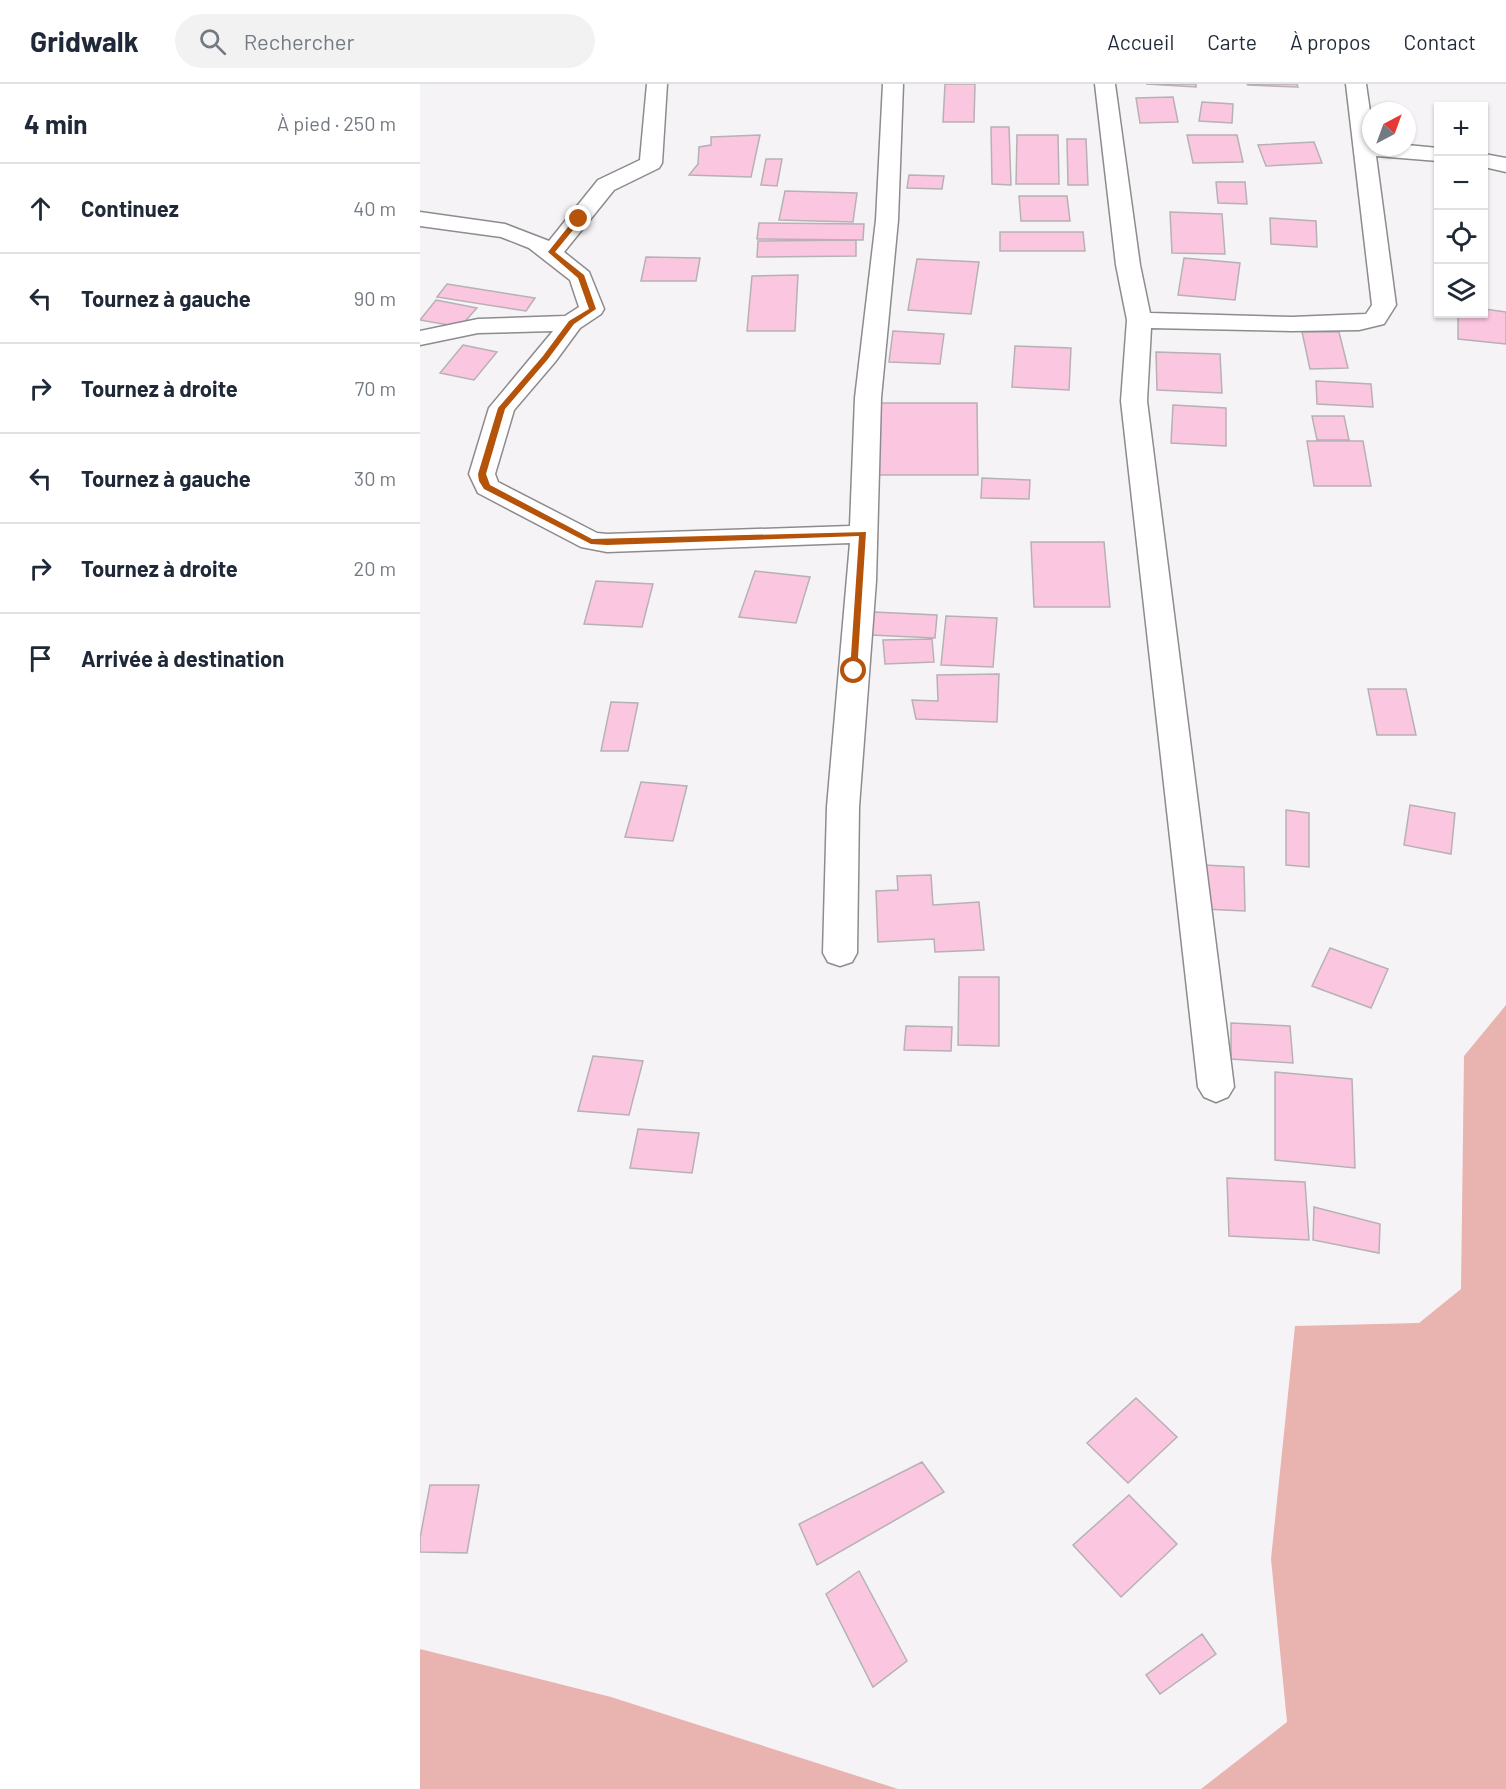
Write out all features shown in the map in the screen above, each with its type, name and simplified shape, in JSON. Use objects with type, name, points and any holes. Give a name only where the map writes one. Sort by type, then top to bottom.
[{"type":"street","points":[[551,252],[606,185],[651,164],[657,84]]},
{"type":"street","points":[[840,953],[843,807],[862,580],[868,398],[887,220],[893,84]]},
{"type":"street","points":[[1105,84],[1128,265],[1139,320],[1134,400],[1216,1087]]},
{"type":"street","points":[[1356,84],[1362,132]]},
{"type":"street","points":[[1416,152],[1434,154]]},
{"type":"street","points":[[1139,320],[1292,324],[1359,323],[1375,319],[1384,305],[1365,156]]},
{"type":"street","points":[[1488,162],[1506,165]]},
{"type":"street","points":[[420,219],[505,231],[537,243],[581,277],[592,309],[571,323],[546,357],[502,408],[482,474],[487,487],[591,541],[607,543],[863,534]]},
{"type":"street","points":[[420,338],[478,326],[571,323]]},
{"type":"shaded area","points":[[1506,1005],[1506,1789],[1201,1789],[1287,1722],[1271,1559],[1295,1326],[1419,1323],[1461,1289],[1464,1056]]},
{"type":"shaded area","points":[[420,1649],[611,1697],[898,1789],[420,1789]]},
{"type":"building","points":[[945,84],[975,84],[974,122],[943,122]]},
{"type":"building","points":[[1146,84],[1196,84],[1196,87]]},
{"type":"building","points":[[1297,84],[1298,87],[1248,85]]},
{"type":"building","points":[[1173,97],[1178,122],[1140,123],[1136,98]]},
{"type":"building","points":[[1202,102],[1233,104],[1232,123],[1199,121]]},
{"type":"building","points":[[991,127],[1009,127],[1011,185],[992,184]]},
{"type":"building","points":[[760,135],[751,177],[689,175],[698,164],[699,147],[711,145],[711,137]]},
{"type":"building","points":[[1017,135],[1058,135],[1059,184],[1016,184]]},
{"type":"building","points":[[1187,135],[1237,135],[1243,162],[1193,163]]},
{"type":"building","points":[[1067,139],[1086,139],[1088,185],[1068,185]]},
{"type":"building","points":[[1314,142],[1322,163],[1266,166],[1258,145]]},
{"type":"building","points":[[766,159],[782,159],[777,186],[761,185]]},
{"type":"building","points":[[909,175],[944,176],[942,189],[907,188]]},
{"type":"building","points":[[1216,182],[1245,182],[1247,204],[1218,203]]},
{"type":"building","points":[[785,191],[857,193],[853,222],[779,220]]},
{"type":"building","points":[[1019,196],[1067,196],[1070,221],[1021,221]]},
{"type":"building","points":[[1170,212],[1222,214],[1225,254],[1172,253]]},
{"type":"building","points":[[1270,218],[1316,221],[1317,247],[1271,244]]},
{"type":"building","points":[[759,223],[864,224],[863,240],[757,239]]},
{"type":"building","points":[[1000,232],[1083,232],[1085,251],[1000,251]]},
{"type":"building","points":[[856,240],[856,256],[757,257],[758,241]]},
{"type":"building","points":[[646,257],[700,258],[696,281],[641,281]]},
{"type":"building","points":[[1184,258],[1240,263],[1235,300],[1178,295]]},
{"type":"building","points":[[917,259],[979,262],[971,314],[908,310]]},
{"type":"building","points":[[798,275],[795,331],[747,331],[752,276]]},
{"type":"building","points":[[447,284],[535,298],[526,311],[437,297]]},
{"type":"building","points":[[436,300],[477,308],[460,327],[420,320]]},
{"type":"building","points":[[1488,310],[1506,312],[1506,344],[1458,339],[1458,318],[1488,318]]},
{"type":"building","points":[[893,331],[944,334],[940,364],[889,362]]},
{"type":"building","points":[[1302,332],[1339,332],[1348,368],[1310,369]]},
{"type":"building","points":[[463,345],[497,352],[474,380],[440,373]]},
{"type":"building","points":[[1015,346],[1071,348],[1069,390],[1012,387]]},
{"type":"building","points":[[1156,352],[1220,354],[1222,393],[1157,390]]},
{"type":"building","points":[[1316,381],[1371,384],[1373,407],[1317,404]]},
{"type":"building","points":[[880,403],[977,403],[978,475],[877,475]]},
{"type":"building","points":[[1173,405],[1226,408],[1226,446],[1171,443]]},
{"type":"building","points":[[1312,416],[1344,416],[1349,440],[1317,440]]},
{"type":"building","points":[[1307,441],[1363,441],[1371,486],[1314,486]]},
{"type":"building","points":[[982,478],[1030,480],[1029,499],[981,498]]},
{"type":"building","points":[[1031,542],[1104,542],[1110,607],[1034,607]]},
{"type":"building","points":[[755,571],[810,577],[796,623],[739,617]]},
{"type":"building","points":[[596,581],[653,584],[642,627],[584,624]]},
{"type":"building","points":[[874,612],[937,615],[935,638],[871,635]]},
{"type":"building","points":[[946,616],[997,618],[993,667],[941,665]]},
{"type":"building","points":[[932,639],[934,662],[885,664],[883,640]]},
{"type":"building","points":[[999,674],[997,722],[916,719],[912,700],[938,701],[937,675]]},
{"type":"building","points":[[1368,689],[1406,689],[1416,735],[1377,735]]},
{"type":"building","points":[[611,702],[638,703],[628,751],[601,751]]},
{"type":"building","points":[[641,782],[687,786],[673,841],[625,837]]},
{"type":"building","points":[[1410,805],[1455,813],[1451,854],[1404,845]]},
{"type":"building","points":[[1286,810],[1309,813],[1309,867],[1286,865]]},
{"type":"building","points":[[1204,865],[1244,867],[1245,911],[1204,909]]},
{"type":"building","points":[[931,875],[933,905],[979,902],[984,950],[935,952],[934,939],[878,942],[876,891],[898,890],[897,876]]},
{"type":"building","points":[[1330,948],[1388,969],[1371,1008],[1312,986]]},
{"type":"building","points":[[959,977],[999,977],[999,1046],[958,1045]]},
{"type":"building","points":[[1231,1023],[1290,1026],[1293,1063],[1231,1059]]},
{"type":"building","points":[[906,1026],[952,1027],[951,1051],[904,1050]]},
{"type":"building","points":[[593,1056],[643,1061],[629,1115],[578,1111]]},
{"type":"building","points":[[1275,1072],[1352,1079],[1355,1168],[1275,1160]]},
{"type":"building","points":[[638,1129],[699,1133],[692,1173],[630,1168]]},
{"type":"building","points":[[1227,1178],[1305,1182],[1309,1240],[1229,1236]]},
{"type":"building","points":[[1314,1207],[1380,1224],[1379,1253],[1313,1240]]},
{"type":"building","points":[[1136,1398],[1177,1437],[1128,1483],[1087,1443]]},
{"type":"building","points":[[922,1462],[944,1492],[817,1565],[799,1524]]},
{"type":"building","points":[[430,1485],[479,1485],[467,1553],[420,1552],[420,1538]]},
{"type":"building","points":[[1129,1495],[1177,1544],[1121,1597],[1073,1545]]},
{"type":"building","points":[[859,1571],[907,1661],[873,1687],[826,1594]]},
{"type":"building","points":[[1202,1634],[1216,1654],[1160,1694],[1146,1675]]},
{"type":"route","points":[[579,219],[551,252],[581,277],[592,309],[571,323],[546,357],[502,408],[482,474],[483,481],[487,487],[591,541],[607,543],[863,534],[862,580],[854,671]]}]
